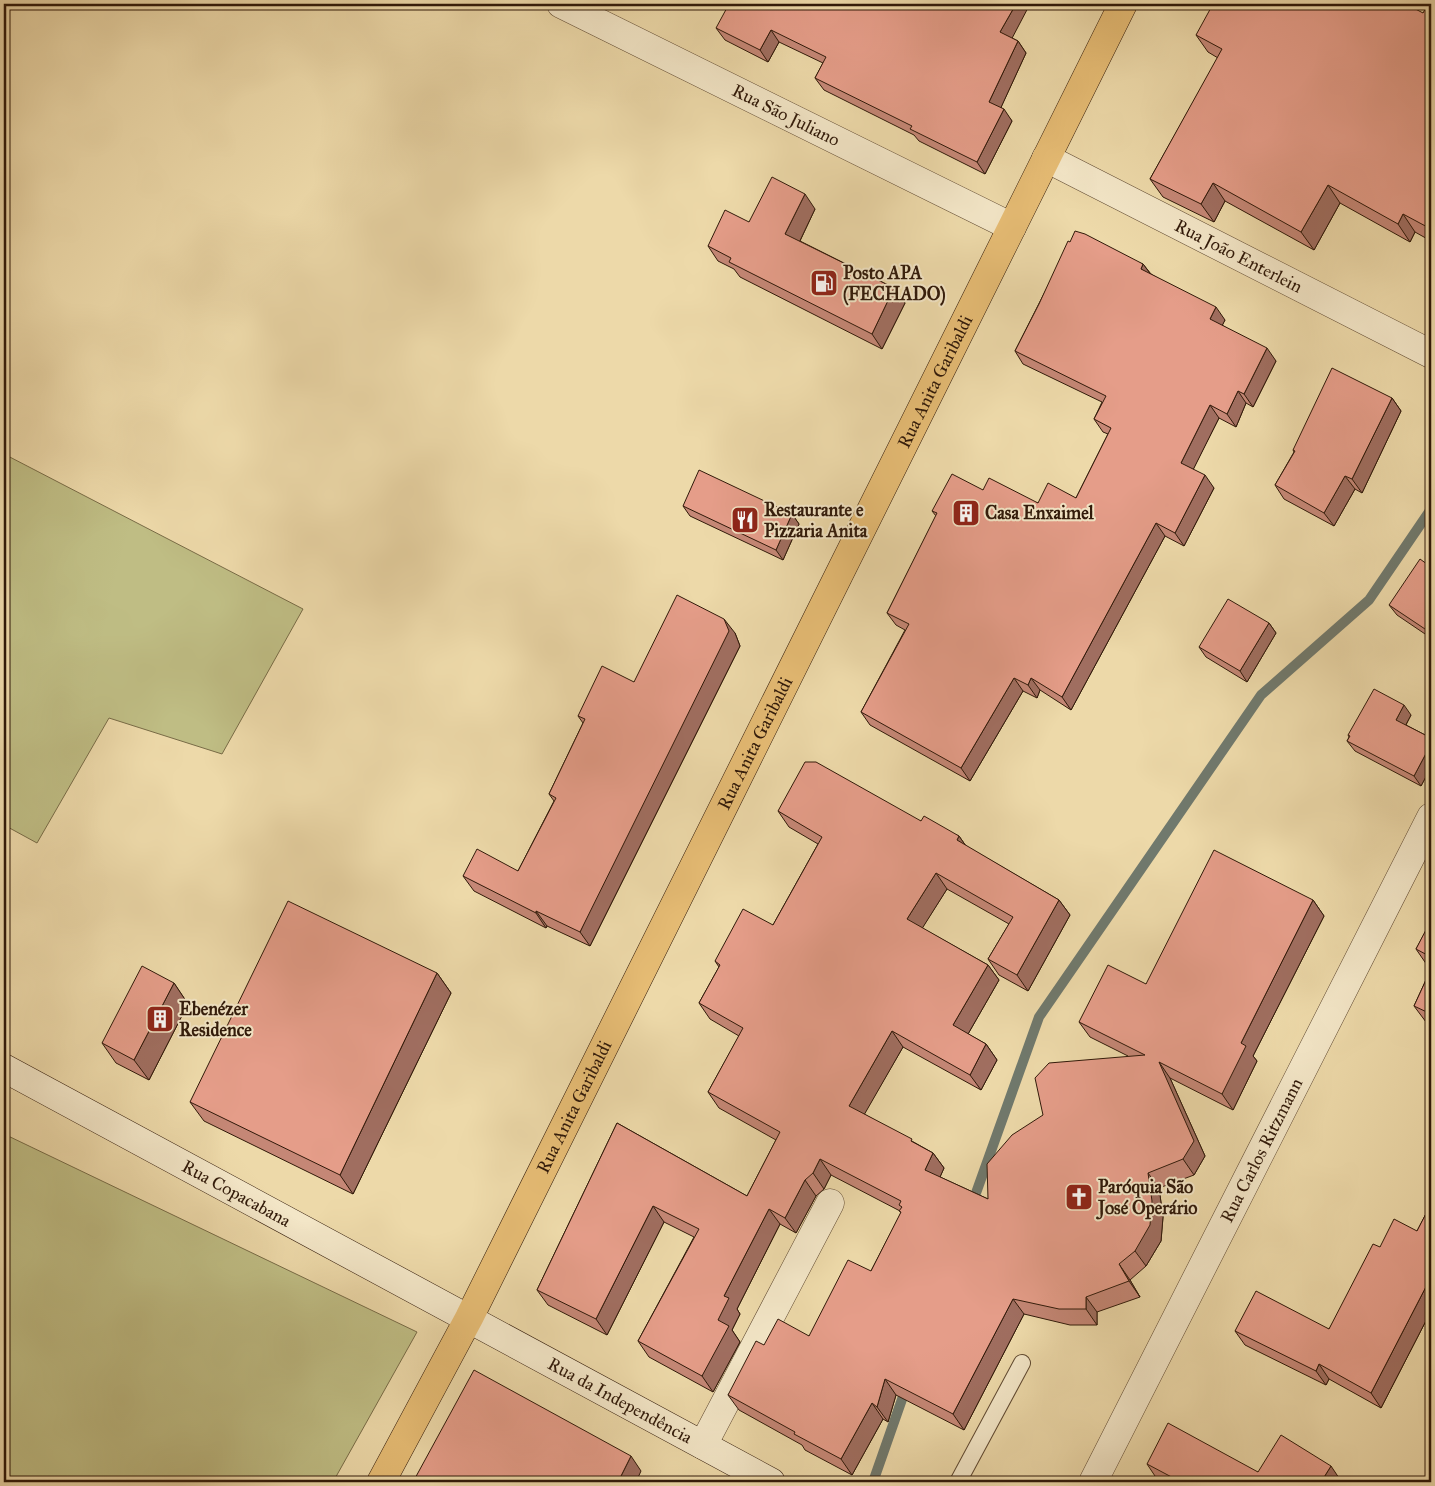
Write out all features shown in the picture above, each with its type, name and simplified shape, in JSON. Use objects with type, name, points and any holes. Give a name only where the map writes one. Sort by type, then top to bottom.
[{"type":"main road","name":"Rua Anita Garibaldi","points":[[381,1482],[469,1318],[1123,4]]},
{"type":"street","name":"Rua São Juliano","points":[[561,4],[1012,227]]},
{"type":"street","name":"Rua João Enterlein","points":[[1046,158],[1431,354]]},
{"type":"street","name":"Rua Carlos Ritzmann","points":[[1093,1482],[1431,817]]},
{"type":"street","name":"Rua Copacabana","points":[[4,1068],[469,1318]]},
{"type":"street","points":[[703,1445],[830,1203]]},
{"type":"street","name":"Rua da Independência","points":[[469,1318],[771,1482]]},
{"type":"lane","points":[[958,1482],[1022,1363]]},
{"type":"shaded area","points":[[4,454],[303,609],[222,754],[109,718],[37,843],[4,825]]},
{"type":"shaded area","points":[[4,1134],[417,1332],[333,1482],[4,1482]]},
{"type":"building","points":[[729,4],[1016,4],[1000,32],[1018,41],[989,102],[1004,109],[977,162],[910,129],[912,126],[815,78],[826,57],[771,30],[760,50],[716,28]]},
{"type":"building","points":[[1213,4],[1406,4],[1423,13],[1428,4],[1431,4],[1431,229],[1403,214],[1398,224],[1328,185],[1301,232],[1213,183],[1201,204],[1150,179],[1222,49],[1196,35]]},
{"type":"building","points":[[772,177],[805,194],[785,234],[894,288],[872,334],[729,262],[731,258],[708,246],[725,210],[749,222]]},
{"type":"building","points":[[1075,231],[1085,234],[1143,264],[1141,269],[1216,307],[1210,319],[1267,348],[1244,394],[1238,391],[1227,414],[1210,405],[1181,463],[1205,475],[1175,533],[1156,523],[1062,697],[1031,678],[1028,685],[1014,678],[961,768],[861,712],[909,624],[887,613],[937,513],[932,511],[952,474],[983,490],[989,478],[1038,503],[1048,483],[1076,498],[1111,428],[1094,419],[1106,396],[1015,351],[1068,241],[1070,242]]},
{"type":"building","points":[[1332,368],[1392,398],[1352,479],[1345,476],[1324,513],[1275,485],[1295,451],[1293,450]]},
{"type":"building","name":"Restaurante e Pizzaria Anita","points":[[699,470],[792,514],[776,550],[683,506]]},
{"type":"building","points":[[1420,559],[1431,567],[1431,633],[1389,605]]},
{"type":"building","points":[[677,595],[724,619],[729,631],[580,932],[536,911],[536,913],[463,876],[477,849],[518,871],[556,798],[549,794],[585,719],[578,716],[602,666],[634,682]]},
{"type":"building","points":[[1228,599],[1269,623],[1240,671],[1199,647]]},
{"type":"building","points":[[1374,689],[1404,705],[1396,720],[1431,738],[1431,744],[1414,776],[1347,741],[1350,736],[1348,735]]},
{"type":"building","points":[[805,762],[816,762],[921,821],[924,816],[959,836],[957,840],[1059,900],[1017,975],[988,959],[1013,917],[936,873],[907,919],[988,965],[953,1025],[986,1044],[970,1075],[892,1031],[849,1106],[912,1139],[911,1141],[933,1153],[925,1170],[988,1199],[987,1164],[1012,1135],[1043,1115],[1035,1078],[1049,1063],[1145,1055],[1079,1022],[1108,965],[1146,984],[1214,850],[1313,900],[1241,1043],[1246,1046],[1222,1094],[1159,1062],[1194,1141],[1183,1159],[1148,1173],[1152,1201],[1150,1225],[1135,1251],[1119,1264],[1129,1281],[1086,1297],[1086,1309],[1059,1309],[1013,1299],[953,1414],[885,1379],[877,1407],[872,1403],[841,1459],[728,1395],[756,1341],[764,1345],[778,1319],[809,1336],[848,1260],[871,1271],[901,1212],[899,1211],[902,1207],[899,1205],[901,1201],[820,1159],[813,1173],[805,1180],[785,1218],[769,1209],[724,1296],[729,1298],[718,1320],[729,1326],[702,1376],[638,1341],[699,1229],[653,1206],[596,1319],[537,1290],[617,1123],[747,1196],[780,1132],[708,1092],[743,1028],[699,1003],[720,965],[715,961],[743,909],[773,925],[822,837],[778,811]]},
{"type":"building","points":[[288,901],[437,973],[340,1175],[190,1102]]},
{"type":"building","points":[[1431,916],[1431,957],[1416,949]]},
{"type":"building","points":[[142,966],[174,983],[134,1060],[102,1043]]},
{"type":"building","points":[[1431,969],[1431,1014],[1414,1006]]},
{"type":"building","points":[[1431,1204],[1431,1277],[1371,1393],[1319,1364],[1316,1371],[1235,1331],[1256,1291],[1329,1329],[1373,1244],[1380,1247],[1394,1219],[1417,1231]]},
{"type":"building","points":[[474,1370],[631,1456],[618,1482],[413,1482]]},
{"type":"building","points":[[1168,1423],[1258,1472],[1281,1435],[1331,1466],[1321,1482],[1181,1482],[1147,1464]]},
{"type":"waterway","points":[[971,1207],[1039,1017],[1261,695],[1369,600],[1431,509]]},
{"type":"waterway","points":[[873,1482],[907,1385]]},
{"type":"place","name":"Posto APA (FECHADO)","points":[[824,283]]},
{"type":"place","name":"Casa Enxaimel","points":[[966,513]]},
{"type":"place","name":"Restaurante e Pizzaria Anita","points":[[745,520]]},
{"type":"place","name":"Ebenézer Residence","points":[[160,1019]]},
{"type":"place","name":"Paróquia São José Operário","points":[[1079,1197]]}]
